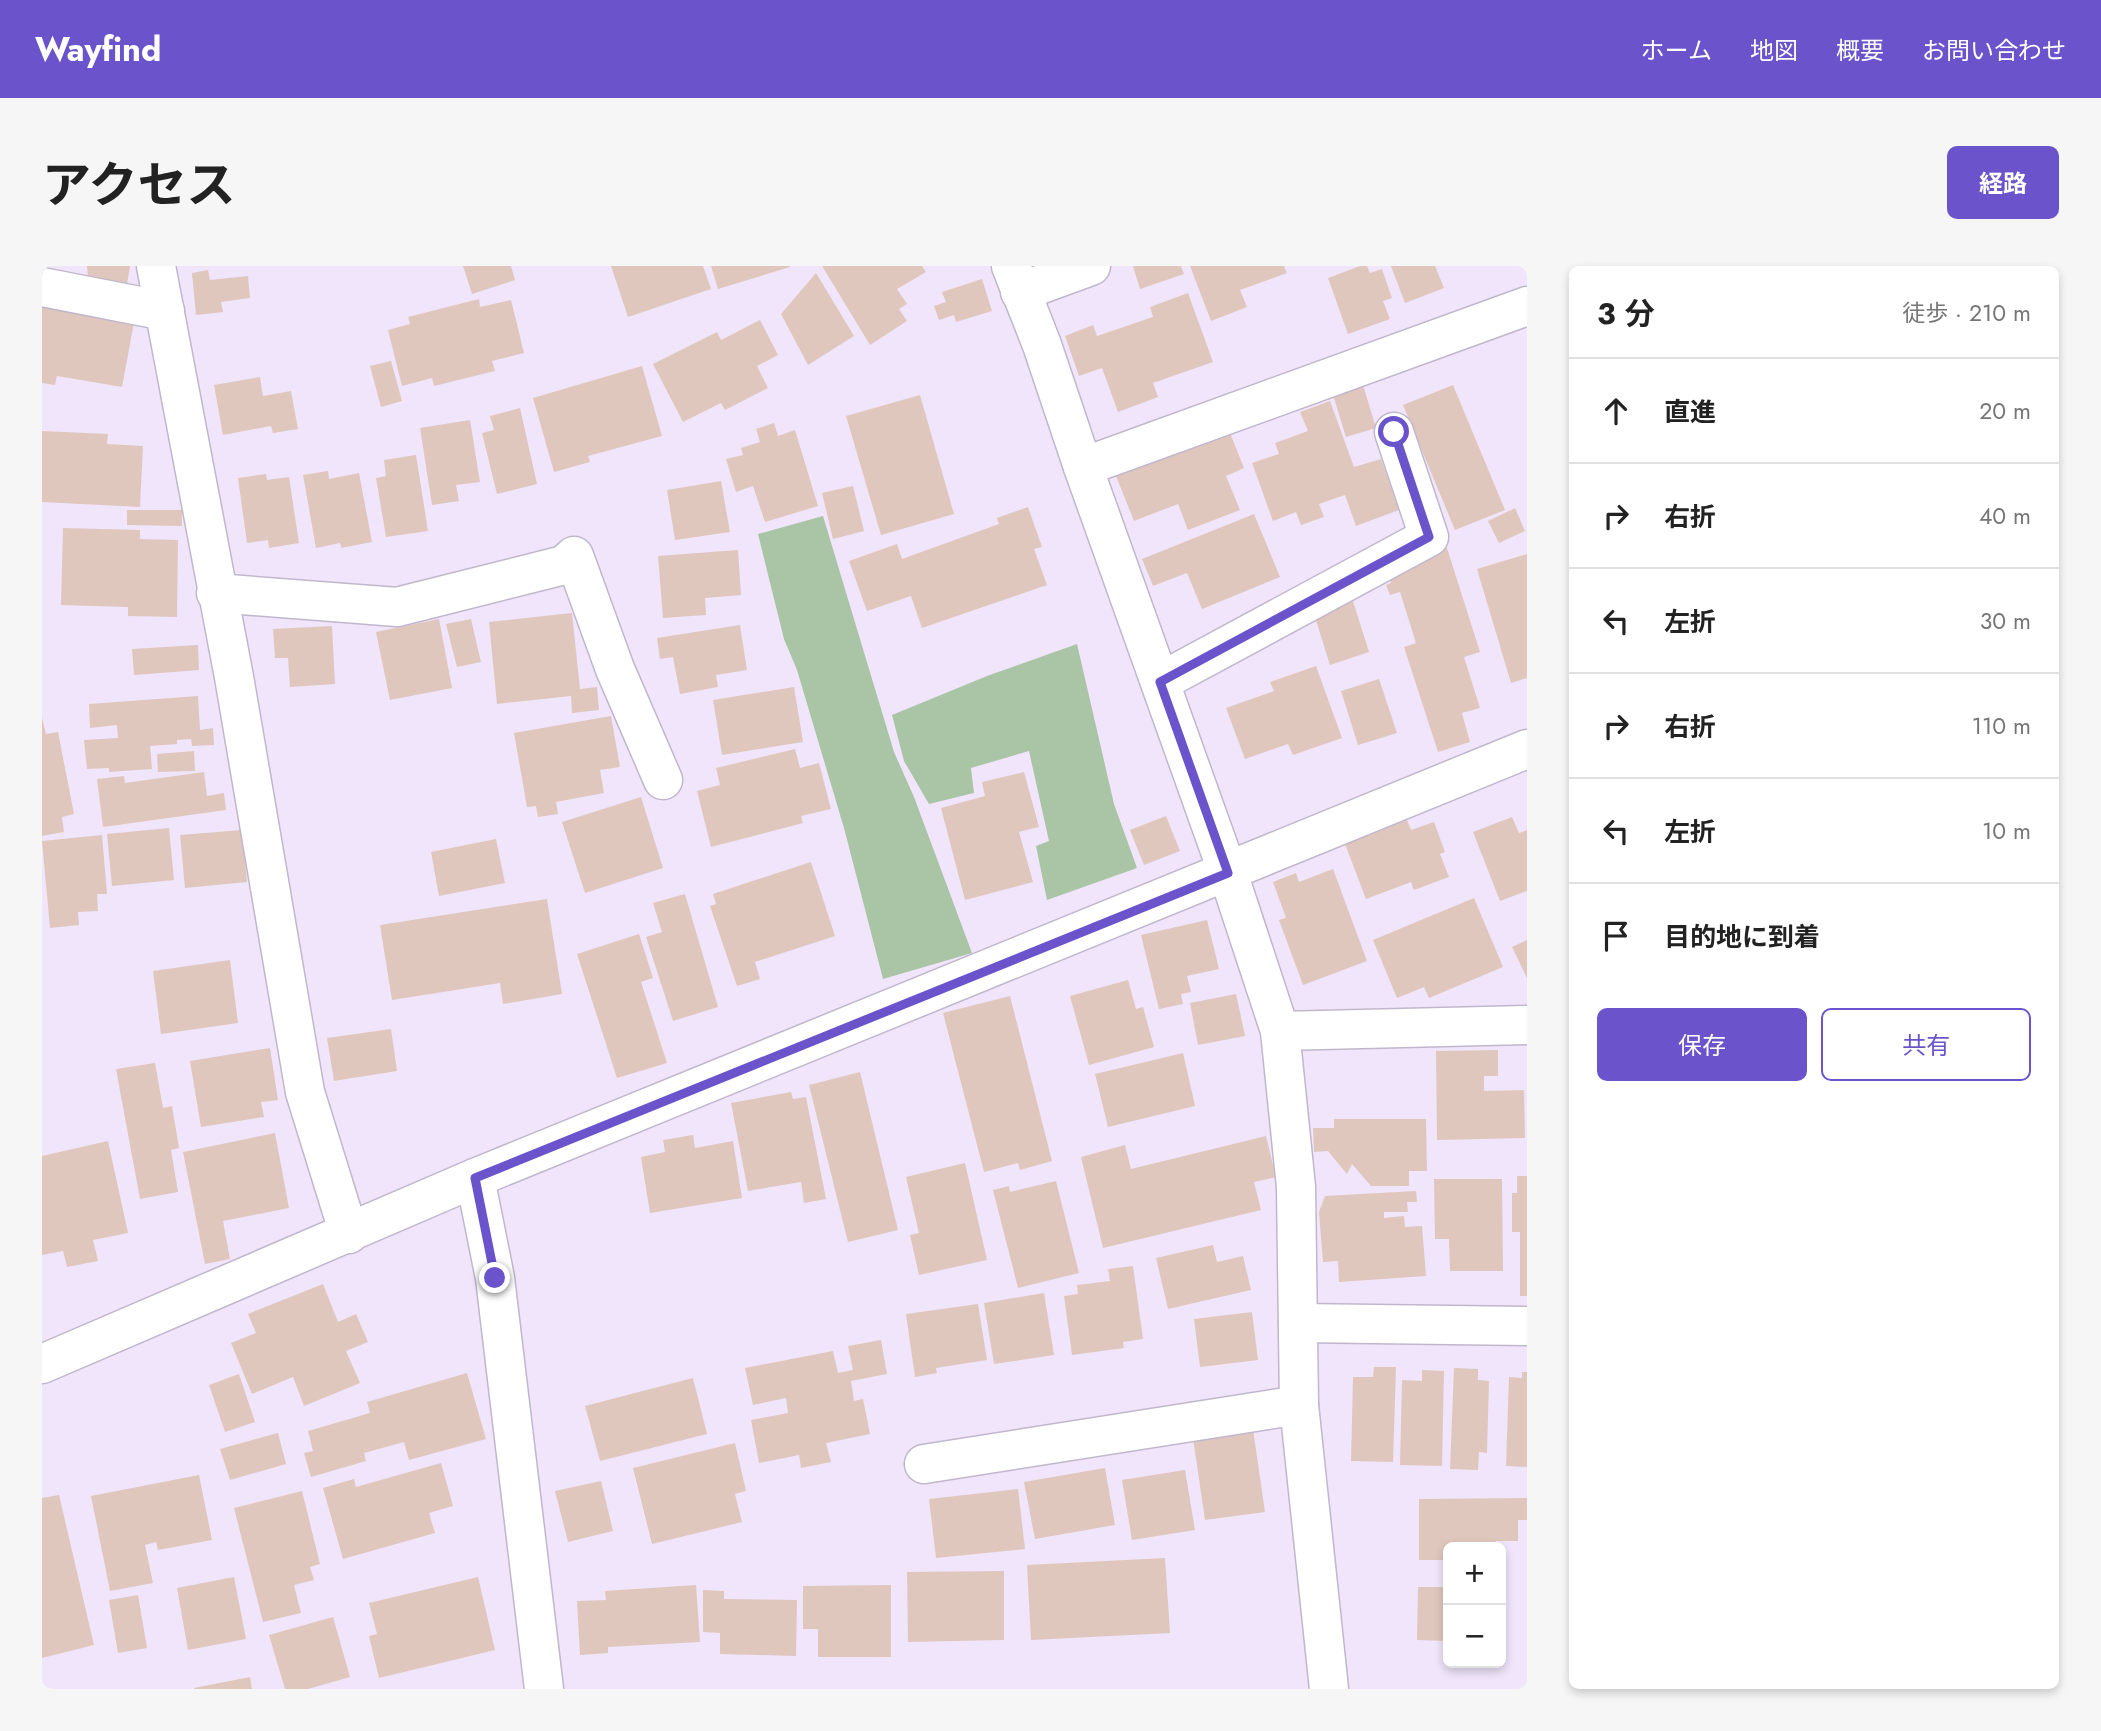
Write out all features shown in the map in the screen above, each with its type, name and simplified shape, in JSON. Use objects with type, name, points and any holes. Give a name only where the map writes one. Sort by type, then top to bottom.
[{"type":"street","points":[[156,266],[234,677],[305,1092],[349,1234]]},
{"type":"street","points":[[1091,266],[1016,279],[1042,345],[1228,873],[1280,1031],[1296,1187],[1299,1405],[1329,1689]]},
{"type":"street","points":[[42,287],[165,311]]},
{"type":"street","points":[[1083,467],[1527,306]]},
{"type":"street","points":[[1160,682],[1429,537],[1394,432]]},
{"type":"street","points":[[216,593],[397,607],[564,565],[573,556],[615,669],[663,780]]},
{"type":"street","points":[[42,1364],[475,1178],[1527,749]]},
{"type":"street","points":[[1280,1031],[1527,1024]]},
{"type":"street","points":[[475,1178],[495,1278],[544,1689]]},
{"type":"street","points":[[1298,1323],[1527,1326]]},
{"type":"street","points":[[924,1464],[1299,1405]]},
{"type":"green space","points":[[823,516],[894,752],[914,797],[972,953],[883,979],[844,828],[797,670],[784,639],[758,534]]},
{"type":"green space","points":[[1077,644],[1114,804],[1137,868],[1047,900],[1036,846],[1049,841],[1029,751],[971,768],[974,793],[929,804],[904,761],[892,715],[987,676]]},
{"type":"building","points":[[87,266],[130,266],[127,284],[88,277]]},
{"type":"building","points":[[463,266],[511,266],[515,280],[472,294]]},
{"type":"building","points":[[611,266],[703,266],[711,289],[628,317]]},
{"type":"building","points":[[711,266],[790,266],[790,267],[718,289]]},
{"type":"building","points":[[822,266],[922,266],[926,272],[897,289],[907,304],[899,309],[907,321],[870,345]]},
{"type":"building","points":[[1133,266],[1181,266],[1184,274],[1140,289]]},
{"type":"building","points":[[1190,266],[1284,266],[1287,273],[1240,290],[1247,307],[1211,321]]},
{"type":"building","points":[[1367,266],[1370,273],[1382,269],[1392,298],[1383,301],[1390,319],[1348,334],[1328,278]]},
{"type":"building","points":[[1391,266],[1435,266],[1444,288],[1405,303]]},
{"type":"building","points":[[208,270],[210,280],[248,276],[250,298],[221,302],[223,312],[196,315],[192,273]]},
{"type":"building","points":[[816,273],[854,336],[808,365],[781,314]]},
{"type":"building","points":[[982,279],[992,311],[956,322],[954,315],[939,320],[934,306],[946,302],[942,292]]},
{"type":"building","points":[[1188,293],[1213,362],[1153,383],[1158,397],[1118,412],[1102,368],[1079,376],[1065,336],[1093,325],[1097,336],[1153,317],[1150,307]]},
{"type":"building","points":[[479,299],[480,307],[511,300],[524,353],[492,361],[495,371],[434,386],[432,378],[402,386],[388,330],[410,324],[408,317]]},
{"type":"building","points":[[42,300],[135,317],[122,387],[57,376],[55,385],[42,383]]},
{"type":"building","points":[[760,320],[778,355],[757,366],[768,388],[725,410],[721,403],[683,422],[653,364],[717,332],[721,340]]},
{"type":"building","points":[[391,361],[402,401],[381,407],[370,366]]},
{"type":"building","points":[[642,366],[662,436],[588,456],[590,462],[554,472],[533,398]]},
{"type":"building","points":[[260,377],[263,396],[291,391],[298,429],[273,433],[271,426],[223,435],[214,385]]},
{"type":"building","points":[[1363,385],[1376,428],[1346,437],[1333,395]]},
{"type":"building","points":[[1453,385],[1505,510],[1455,530],[1403,405]]},
{"type":"building","points":[[920,395],[954,514],[881,535],[846,416]]},
{"type":"building","points":[[1330,401],[1354,467],[1381,459],[1399,510],[1356,526],[1345,495],[1319,504],[1324,517],[1301,525],[1296,512],[1273,521],[1252,463],[1279,454],[1275,443],[1308,431],[1300,412]]},
{"type":"building","points":[[520,408],[537,484],[497,494],[482,433],[494,430],[490,416]]},
{"type":"building","points":[[470,420],[480,482],[456,485],[459,501],[432,505],[420,428]]},
{"type":"building","points":[[774,423],[778,436],[795,430],[818,506],[765,522],[753,486],[736,492],[726,459],[743,455],[741,448],[760,442],[756,429]]},
{"type":"building","points":[[42,431],[108,434],[107,444],[143,446],[140,507],[42,502]]},
{"type":"building","points":[[1230,433],[1244,468],[1226,476],[1240,510],[1188,530],[1178,504],[1134,521],[1114,471]]},
{"type":"building","points":[[416,455],[428,531],[386,537],[376,478],[386,476],[384,460]]},
{"type":"building","points":[[328,471],[329,479],[359,473],[372,542],[341,548],[340,543],[316,548],[303,475]]},
{"type":"building","points":[[266,474],[267,480],[289,477],[299,543],[269,548],[268,540],[247,543],[238,478]]},
{"type":"building","points":[[721,481],[730,532],[675,540],[667,490]]},
{"type":"building","points":[[853,486],[864,531],[833,539],[822,493]]},
{"type":"building","points":[[1028,507],[1042,547],[1034,549],[1047,585],[922,628],[911,596],[867,611],[849,561],[897,544],[902,559],[999,524],[997,518]]},
{"type":"building","points":[[1515,508],[1525,531],[1499,543],[1488,521]]},
{"type":"building","points":[[127,510],[182,510],[182,526],[127,525]]},
{"type":"building","points":[[1254,514],[1280,577],[1202,609],[1187,573],[1153,586],[1142,559]]},
{"type":"building","points":[[63,528],[140,530],[140,539],[178,540],[177,617],[128,616],[128,607],[61,605]]},
{"type":"building","points":[[1446,545],[1480,652],[1464,657],[1480,708],[1462,713],[1470,742],[1438,752],[1404,647],[1416,643],[1400,592],[1390,595],[1386,585],[1391,583],[1388,573],[1419,553]]},
{"type":"building","points":[[738,550],[741,595],[705,598],[706,615],[663,618],[658,556]]},
{"type":"building","points":[[1527,554],[1527,678],[1511,683],[1477,569]]},
{"type":"building","points":[[1352,598],[1369,652],[1330,665],[1313,611]]},
{"type":"building","points":[[572,613],[580,689],[597,687],[599,710],[572,713],[571,696],[497,704],[489,622]]},
{"type":"building","points":[[439,619],[452,688],[390,700],[376,632]]},
{"type":"building","points":[[471,619],[481,662],[457,667],[446,624]]},
{"type":"building","points":[[740,625],[747,670],[716,675],[718,687],[680,694],[673,657],[660,659],[657,638]]},
{"type":"building","points":[[332,626],[335,684],[290,687],[288,658],[275,658],[273,629]]},
{"type":"building","points":[[198,645],[199,670],[134,675],[132,649]]},
{"type":"building","points":[[1316,666],[1342,738],[1293,755],[1288,744],[1245,759],[1226,708],[1274,691],[1270,682]]},
{"type":"building","points":[[1379,679],[1397,733],[1358,745],[1341,691]]},
{"type":"building","points":[[794,687],[803,742],[722,755],[713,700]]},
{"type":"building","points":[[198,696],[200,730],[213,728],[214,745],[192,746],[191,739],[177,740],[177,744],[150,746],[152,769],[109,772],[109,768],[87,769],[84,740],[118,738],[117,725],[90,728],[89,704]]},
{"type":"building","points":[[611,716],[620,767],[600,770],[604,793],[556,802],[558,814],[538,817],[536,806],[527,807],[514,733]]},
{"type":"building","points":[[42,718],[46,734],[58,732],[74,814],[62,817],[64,832],[42,836]]},
{"type":"building","points":[[795,749],[800,768],[819,763],[831,809],[801,816],[803,823],[711,847],[697,791],[720,785],[716,768]]},
{"type":"building","points":[[194,751],[195,771],[158,772],[157,754]]},
{"type":"building","points":[[204,772],[207,796],[224,793],[226,810],[103,827],[97,779],[124,776],[125,783]]},
{"type":"building","points":[[1024,772],[1039,827],[1019,832],[1033,882],[965,900],[941,808],[985,796],[982,782]]},
{"type":"building","points":[[641,797],[663,868],[585,893],[562,822]]},
{"type":"building","points":[[1166,816],[1180,851],[1144,865],[1130,830]]},
{"type":"building","points":[[1512,817],[1519,833],[1527,830],[1527,891],[1500,901],[1473,832]]},
{"type":"building","points":[[1407,820],[1411,830],[1434,822],[1445,852],[1440,854],[1449,877],[1414,890],[1411,882],[1366,899],[1345,844]]},
{"type":"building","points":[[169,828],[174,880],[112,886],[107,834]]},
{"type":"building","points":[[242,830],[247,882],[185,888],[180,835]]},
{"type":"building","points":[[102,835],[107,894],[97,894],[98,911],[78,912],[79,925],[50,928],[42,841]]},
{"type":"building","points":[[496,839],[505,883],[439,896],[431,852]]},
{"type":"building","points":[[811,862],[835,936],[755,962],[760,979],[737,986],[710,906],[716,904],[713,894]]},
{"type":"building","points":[[1333,869],[1367,961],[1303,985],[1279,920],[1286,918],[1273,882],[1296,873],[1299,882]]},
{"type":"building","points":[[685,894],[718,1007],[673,1021],[646,937],[662,932],[653,903]]},
{"type":"building","points":[[1474,898],[1503,967],[1429,998],[1424,987],[1397,998],[1373,940]]},
{"type":"building","points":[[547,899],[562,994],[503,1004],[500,983],[392,1000],[380,925]]},
{"type":"building","points":[[1207,920],[1219,969],[1187,976],[1191,992],[1181,994],[1183,1004],[1159,1009],[1141,935]]},
{"type":"building","points":[[639,934],[653,978],[641,982],[667,1063],[617,1078],[577,954]]},
{"type":"building","points":[[1527,940],[1527,978],[1512,947]]},
{"type":"building","points":[[230,960],[238,1023],[161,1034],[153,971]]},
{"type":"building","points":[[1128,980],[1136,1009],[1143,1007],[1154,1047],[1089,1065],[1070,996]]},
{"type":"building","points":[[1236,994],[1245,1036],[1198,1045],[1190,1003]]},
{"type":"building","points":[[1010,996],[1052,1161],[1020,1170],[1018,1163],[984,1172],[943,1013]]},
{"type":"building","points":[[391,1029],[397,1071],[334,1081],[327,1038]]},
{"type":"building","points":[[270,1048],[278,1100],[261,1102],[264,1117],[201,1127],[190,1061]]},
{"type":"building","points":[[1498,1050],[1498,1076],[1484,1076],[1484,1091],[1524,1090],[1525,1138],[1437,1140],[1436,1051]]},
{"type":"building","points":[[1183,1053],[1195,1106],[1108,1127],[1095,1074]]},
{"type":"building","points":[[155,1063],[163,1108],[172,1106],[179,1148],[171,1150],[178,1192],[140,1199],[116,1069]]},
{"type":"building","points":[[860,1072],[898,1230],[848,1242],[809,1085]]},
{"type":"building","points":[[791,1092],[793,1099],[806,1097],[826,1199],[804,1203],[801,1182],[748,1191],[731,1103]]},
{"type":"building","points":[[1334,1119],[1426,1119],[1427,1171],[1409,1171],[1409,1186],[1371,1186],[1352,1164],[1347,1174],[1328,1151],[1314,1152],[1313,1128],[1334,1128]]},
{"type":"building","points":[[275,1133],[289,1208],[223,1221],[230,1259],[205,1264],[183,1152]]},
{"type":"building","points":[[693,1135],[695,1148],[733,1141],[742,1198],[650,1213],[641,1157],[665,1152],[663,1140]]},
{"type":"building","points":[[1266,1136],[1276,1177],[1254,1182],[1261,1210],[1103,1248],[1081,1157],[1125,1145],[1131,1169]]},
{"type":"building","points":[[108,1141],[128,1233],[93,1240],[98,1261],[67,1267],[63,1251],[42,1255],[42,1156]]},
{"type":"building","points":[[965,1163],[987,1260],[919,1275],[910,1235],[919,1233],[906,1177]]},
{"type":"building","points":[[1517,1176],[1527,1176],[1527,1296],[1520,1296],[1520,1232],[1512,1232],[1512,1193],[1517,1193]]},
{"type":"building","points":[[1434,1179],[1502,1179],[1503,1271],[1450,1271],[1449,1239],[1435,1239]]},
{"type":"building","points":[[1056,1181],[1079,1273],[1018,1288],[993,1190],[1009,1186],[1010,1192]]},
{"type":"building","points":[[1416,1191],[1417,1202],[1407,1202],[1408,1212],[1384,1212],[1384,1218],[1404,1216],[1405,1227],[1422,1226],[1426,1276],[1339,1282],[1338,1261],[1323,1262],[1319,1212],[1325,1196]]},
{"type":"building","points":[[1213,1245],[1217,1262],[1243,1256],[1251,1290],[1168,1309],[1156,1258]]},
{"type":"building","points":[[1133,1266],[1143,1339],[1123,1342],[1124,1348],[1072,1355],[1064,1296],[1078,1294],[1077,1285],[1110,1281],[1108,1269]]},
{"type":"building","points":[[323,1284],[338,1322],[356,1314],[368,1342],[346,1351],[360,1383],[304,1406],[293,1377],[252,1394],[231,1343],[256,1333],[248,1314]]},
{"type":"building","points":[[1044,1293],[1054,1355],[994,1364],[984,1303]]},
{"type":"building","points":[[978,1304],[987,1360],[936,1368],[937,1373],[915,1377],[906,1314]]},
{"type":"building","points":[[1252,1312],[1258,1360],[1200,1367],[1194,1319]]},
{"type":"building","points":[[881,1340],[887,1374],[851,1381],[854,1401],[863,1399],[870,1434],[826,1443],[831,1462],[801,1468],[799,1455],[759,1463],[751,1420],[788,1413],[786,1398],[753,1405],[745,1368],[833,1351],[838,1373],[853,1370],[848,1346]]},
{"type":"building","points":[[1374,1367],[1396,1367],[1393,1462],[1351,1461],[1353,1377],[1373,1377]]},
{"type":"building","points":[[1454,1368],[1478,1369],[1478,1380],[1489,1381],[1487,1453],[1479,1452],[1478,1470],[1450,1469]]},
{"type":"building","points":[[1422,1370],[1444,1371],[1442,1466],[1400,1465],[1402,1380],[1422,1381]]},
{"type":"building","points":[[1522,1372],[1527,1372],[1527,1467],[1506,1466],[1509,1377],[1522,1378]]},
{"type":"building","points":[[467,1373],[486,1439],[409,1460],[404,1442],[364,1453],[366,1461],[311,1477],[304,1453],[313,1451],[308,1431],[370,1413],[367,1402]]},
{"type":"building","points":[[239,1374],[255,1422],[225,1432],[209,1385]]},
{"type":"building","points":[[693,1378],[707,1434],[600,1461],[585,1406]]},
{"type":"building","points":[[1253,1429],[1265,1512],[1205,1520],[1193,1438]]},
{"type":"building","points":[[278,1433],[286,1464],[230,1480],[220,1449]]},
{"type":"building","points":[[735,1443],[746,1491],[735,1494],[742,1522],[652,1544],[633,1468]]},
{"type":"building","points":[[441,1463],[453,1506],[429,1513],[435,1533],[343,1559],[323,1488],[354,1479],[356,1487]]},
{"type":"building","points":[[1105,1468],[1115,1525],[1035,1539],[1024,1482]]},
{"type":"building","points":[[1185,1470],[1195,1530],[1132,1540],[1122,1480]]},
{"type":"building","points":[[199,1475],[212,1540],[158,1550],[156,1542],[145,1545],[153,1583],[110,1591],[91,1496]]},
{"type":"building","points":[[601,1481],[613,1531],[568,1542],[555,1491]]},
{"type":"building","points":[[1018,1489],[1025,1549],[936,1558],[929,1499]]},
{"type":"building","points":[[302,1491],[320,1564],[310,1567],[314,1580],[294,1585],[301,1613],[263,1622],[234,1508]]},
{"type":"building","points":[[59,1495],[94,1645],[42,1658],[42,1498]]},
{"type":"building","points":[[1527,1498],[1527,1520],[1518,1520],[1518,1541],[1443,1542],[1443,1560],[1419,1560],[1419,1499]]},
{"type":"building","points":[[1165,1558],[1170,1633],[1031,1640],[1027,1565]]},
{"type":"building","points":[[1004,1571],[1004,1640],[908,1642],[907,1572]]},
{"type":"building","points":[[234,1577],[246,1639],[188,1650],[177,1588]]},
{"type":"building","points":[[478,1577],[495,1650],[379,1678],[369,1636],[377,1634],[369,1603]]},
{"type":"building","points":[[696,1585],[700,1642],[608,1647],[608,1653],[580,1655],[577,1601],[606,1600],[605,1591]]},
{"type":"building","points":[[891,1585],[891,1657],[818,1657],[818,1629],[803,1629],[803,1586]]},
{"type":"building","points":[[1418,1587],[1443,1587],[1443,1641],[1417,1640]]},
{"type":"building","points":[[703,1590],[724,1591],[724,1599],[797,1600],[796,1656],[720,1654],[720,1633],[703,1632]]},
{"type":"building","points":[[138,1595],[147,1648],[118,1653],[109,1600]]},
{"type":"building","points":[[333,1617],[350,1677],[308,1689],[285,1689],[269,1635]]},
{"type":"building","points":[[250,1677],[252,1689],[194,1689],[194,1688]]},
{"type":"route","points":[[495,1278],[475,1178],[1228,873],[1160,682],[1429,537],[1394,432]]}]
